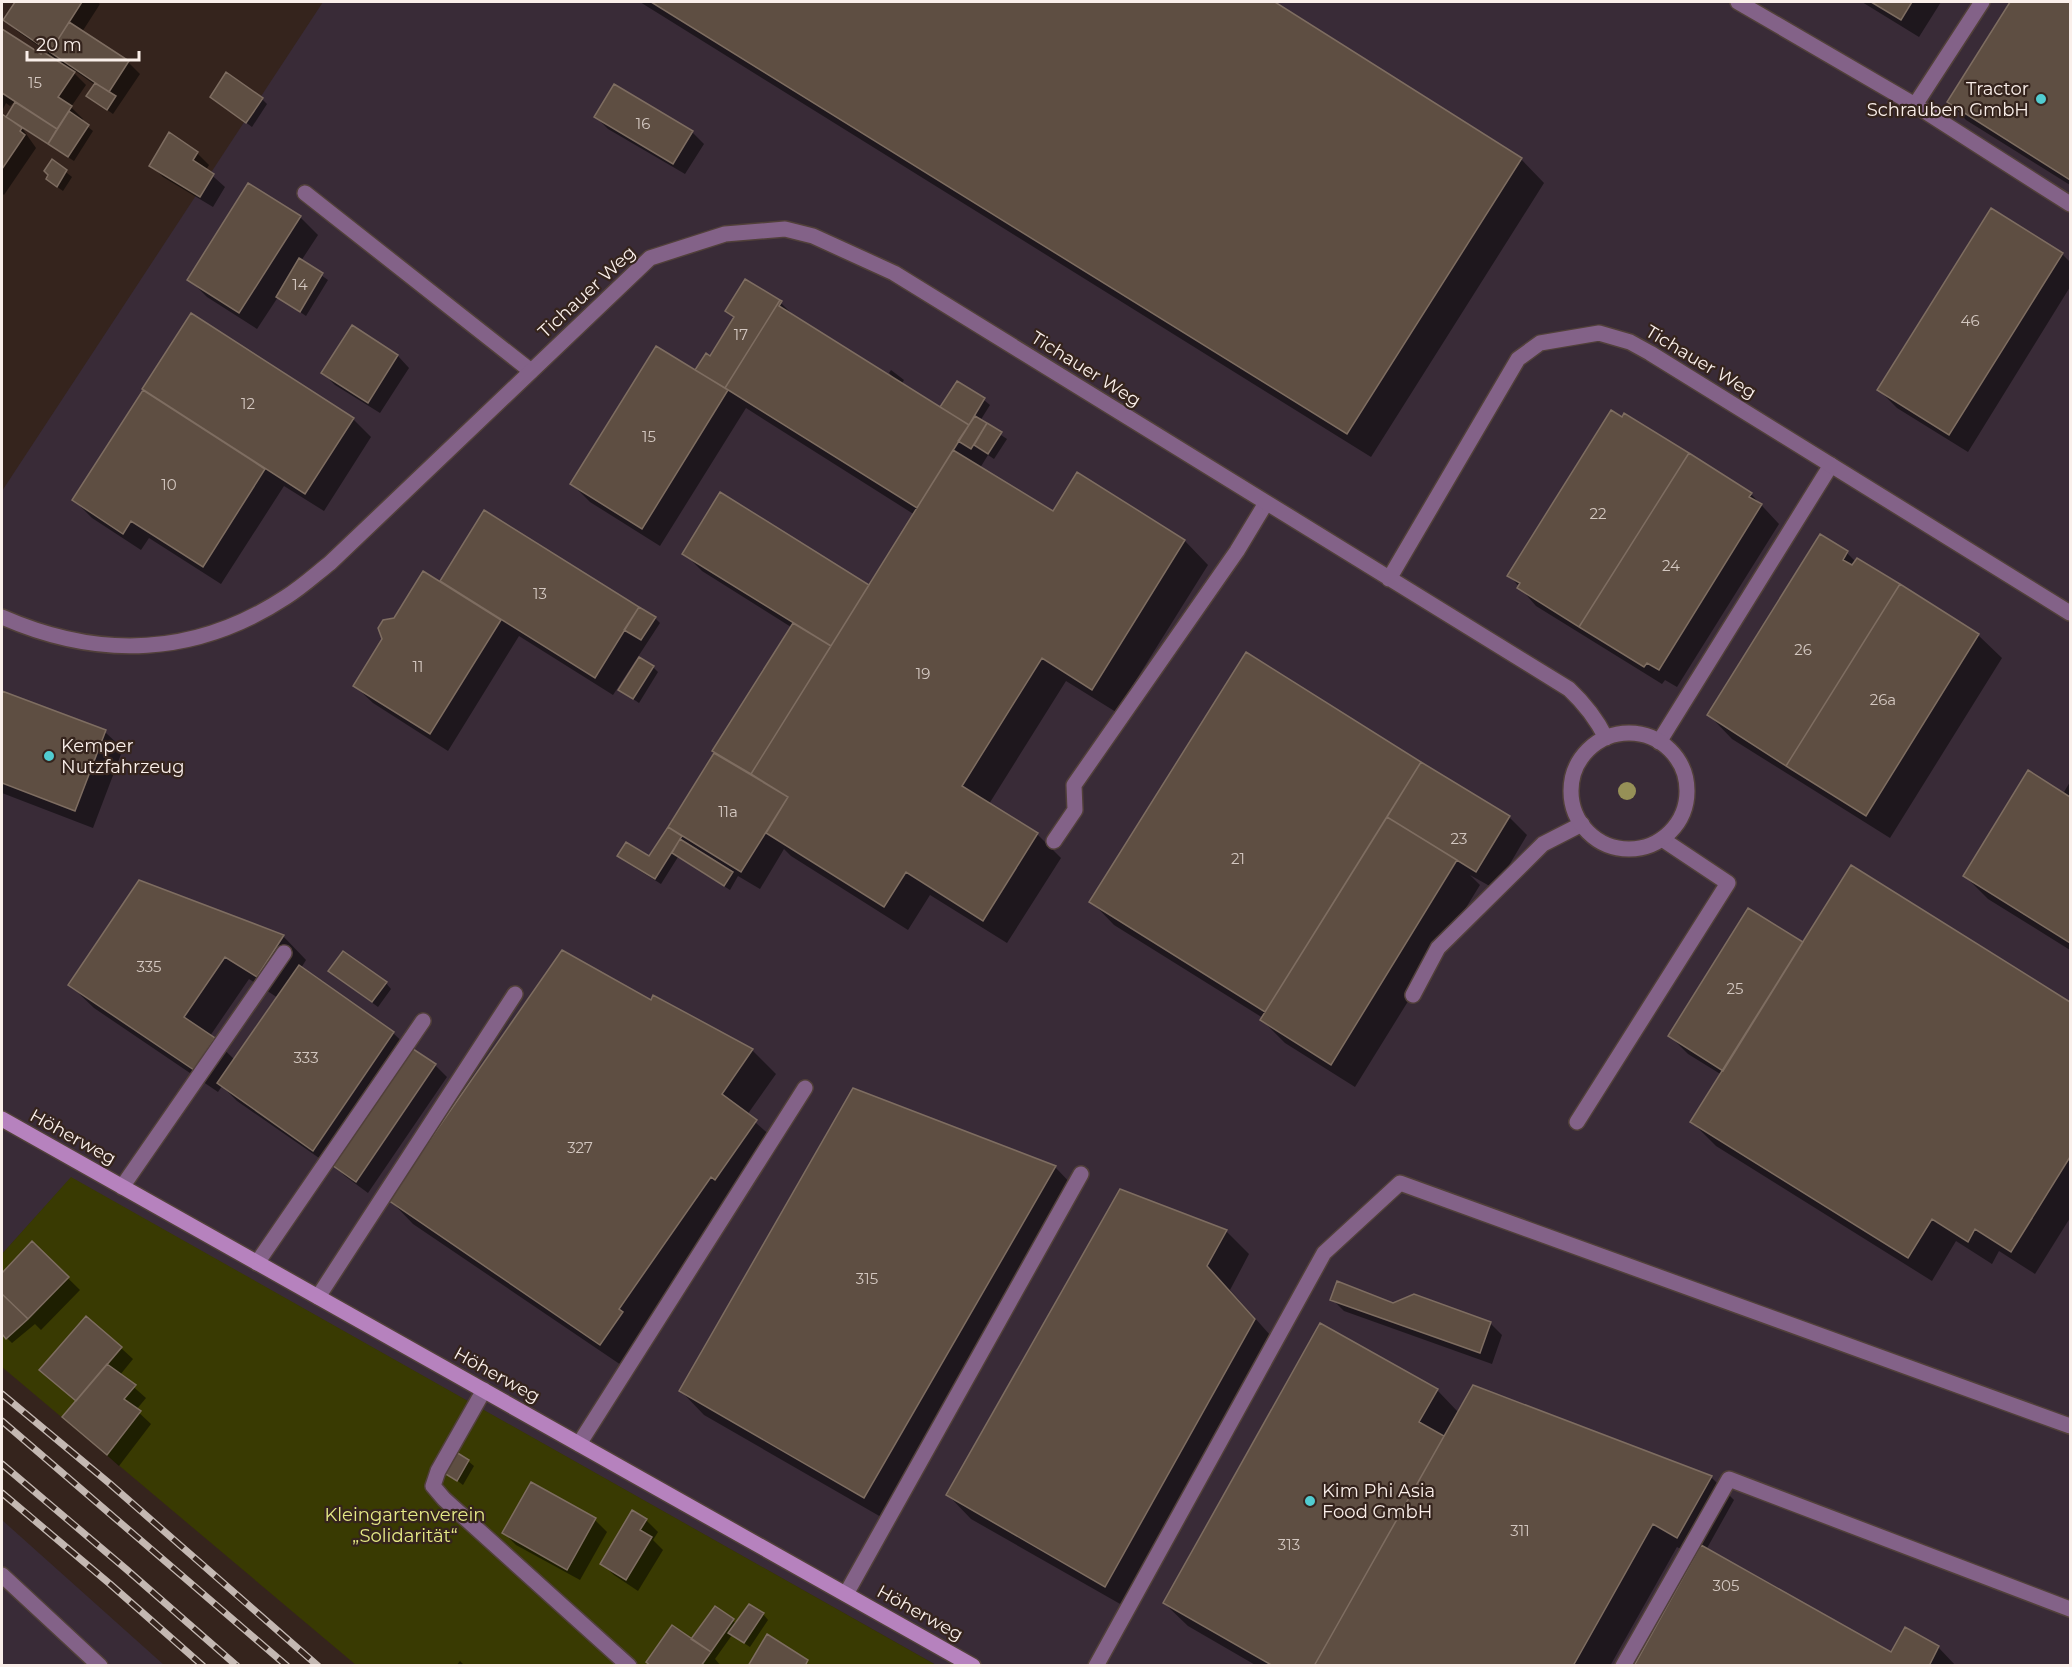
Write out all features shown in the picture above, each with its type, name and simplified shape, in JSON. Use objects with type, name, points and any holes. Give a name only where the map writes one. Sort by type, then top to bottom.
[{"type":"street","points":[[1738,2],[1915,105],[2070,204]]},
{"type":"street","points":[[1915,105],[1982,2]]},
{"type":"street","points":[[305,193],[531,371]]},
{"type":"street","name":"Tichauer Weg","points":[[2,616],[23,626],[78,642],[124,646],[166,645],[210,635],[248,618],[287,596],[330,563],[650,258],[725,234],[785,229],[813,236],[894,273],[1569,689],[1591,711],[1606,738]]},
{"type":"street","name":"Tichauer Weg","points":[[1389,579],[1518,358],[1540,343],[1599,333],[1630,342],[2070,613]]},
{"type":"street","points":[[1659,742],[1831,465]]},
{"type":"street","points":[[1053,841],[1075,810],[1074,785],[1237,551],[1266,503]]},
{"type":"street","points":[[1627,733],[1639,734],[1659,742],[1678,760],[1683,771],[1687,796],[1682,815],[1662,839],[1638,848],[1625,849],[1601,842],[1582,824],[1572,801],[1571,788],[1574,776],[1585,753],[1606,738],[1627,733]]},
{"type":"street","points":[[1413,995],[1438,948],[1543,844],[1582,824]]},
{"type":"street","points":[[1577,1122],[1728,883],[1662,839]]},
{"type":"street","points":[[122,1186],[284,953]]},
{"type":"street","points":[[318,1297],[515,994]]},
{"type":"street","points":[[257,1263],[423,1021]]},
{"type":"street","points":[[579,1444],[805,1088]]},
{"type":"street","name":"Höherweg","points":[[2,1119],[973,1665]]},
{"type":"street","points":[[846,1594],[1080,1174]]},
{"type":"street","points":[[1096,1665],[1324,1253],[1400,1183],[2070,1426]]},
{"type":"street","points":[[484,1390],[438,1471],[433,1486],[444,1499],[629,1665]]},
{"type":"street","points":[[1623,1665],[1729,1479],[2070,1609]]},
{"type":"street","points":[[2,1575],[100,1665]]},
{"type":"shaded area","points":[[323,2],[2070,2],[2070,1665],[936,1665],[71,1178],[2,1254],[2,491]]},
{"type":"shaded area","points":[[2,1520],[164,1665],[2,1665]]},
{"type":"green space","name":"Kleingartenverein „Solidarität“","points":[[71,1177],[936,1665],[356,1665],[2,1367],[2,1254]]},
{"type":"building","points":[[15,2],[82,2],[50,52],[3,20]]},
{"type":"building","points":[[651,2],[1275,2],[1522,158],[1347,434]]},
{"type":"building","points":[[1871,2],[1912,2],[1901,20]]},
{"type":"building","points":[[2010,2],[2070,2],[2070,180],[1947,102]]},
{"type":"building","points":[[69,22],[129,61],[109,92],[50,52]]},
{"type":"building","points":[[2,29],[75,72],[58,97],[72,106],[57,129],[2,93]]},
{"type":"building","points":[[226,72],[263,98],[246,123],[210,97]]},
{"type":"building","points":[[95,83],[116,96],[107,110],[86,96]]},
{"type":"building","points":[[614,84],[693,131],[673,164],[594,117]]},
{"type":"building","points":[[15,102],[57,129],[48,144],[6,117]]},
{"type":"building","points":[[69,111],[89,125],[68,157],[48,144]]},
{"type":"building","points":[[2,114],[22,128],[20,131],[25,135],[2,169]]},
{"type":"building","points":[[169,132],[198,152],[193,160],[214,174],[200,197],[149,166]]},
{"type":"building","points":[[52,159],[67,170],[57,187],[46,179],[48,175],[44,171]]},
{"type":"building","points":[[248,183],[301,216],[239,313],[187,280]]},
{"type":"building","points":[[1991,208],[2063,253],[1949,435],[1877,390]]},
{"type":"building","points":[[299,258],[323,273],[300,312],[276,297]]},
{"type":"building","points":[[745,279],[780,300],[725,388],[695,370],[706,353],[710,356],[734,317],[725,311]]},
{"type":"building","points":[[780,300],[782,301],[779,306],[969,425],[917,508],[725,388]]},
{"type":"building","points":[[191,313],[354,418],[305,494],[142,389]]},
{"type":"building","points":[[352,325],[398,355],[368,403],[321,373]]},
{"type":"building","points":[[656,346],[728,390],[642,529],[570,484]]},
{"type":"building","points":[[957,381],[985,398],[969,425],[940,407]]},
{"type":"building","points":[[143,390],[265,469],[203,567],[131,521],[123,534],[72,500]]},
{"type":"building","points":[[1611,410],[1622,417],[1624,413],[1689,453],[1579,627],[1517,588],[1520,583],[1507,576]]},
{"type":"building","points":[[975,416],[987,423],[971,449],[958,441]]},
{"type":"building","points":[[987,423],[1002,432],[988,454],[974,445]]},
{"type":"building","points":[[953,450],[1053,511],[1077,472],[1185,540],[1092,690],[1042,658],[962,786],[1038,833],[983,921],[906,872],[884,907],[766,833],[788,797],[751,774]]},
{"type":"building","points":[[1689,453],[1752,493],[1749,497],[1762,504],[1659,670],[1647,663],[1644,667],[1579,627]]},
{"type":"building","points":[[720,492],[869,585],[831,646],[682,554]]},
{"type":"building","points":[[484,510],[639,607],[595,678],[440,581]]},
{"type":"building","points":[[1820,534],[1848,551],[1843,560],[1852,565],[1857,558],[1900,584],[1786,766],[1707,715]]},
{"type":"building","points":[[423,571],[501,620],[430,734],[353,686],[382,639],[378,628],[383,620],[394,618]]},
{"type":"building","points":[[1900,584],[1979,634],[1866,816],[1786,766]]},
{"type":"building","points":[[639,607],[656,617],[641,640],[624,630]]},
{"type":"building","points":[[793,623],[831,646],[751,774],[712,751]]},
{"type":"building","points":[[1246,652],[1421,762],[1265,1012],[1089,902]]},
{"type":"building","points":[[639,657],[654,666],[633,699],[618,690]]},
{"type":"building","name":"Kemper Nutzfahrzeug","points":[[2,691],[106,730],[75,811],[2,783]]},
{"type":"building","points":[[714,753],[788,797],[741,872],[668,827]]},
{"type":"building","points":[[1421,762],[1510,816],[1476,872],[1387,817]]},
{"type":"building","points":[[2028,770],[2070,797],[2070,943],[1963,876]]},
{"type":"building","points":[[1387,817],[1457,860],[1331,1065],[1260,1020]]},
{"type":"building","points":[[668,827],[682,836],[655,879],[617,856],[626,842],[649,856]]},
{"type":"building","points":[[680,839],[733,872],[724,886],[672,853]]},
{"type":"building","points":[[1851,865],[2070,1002],[2070,1157],[2011,1252],[1975,1229],[1968,1242],[1932,1219],[1908,1258],[1690,1122]]},
{"type":"building","points":[[139,880],[284,935],[257,977],[225,957],[184,1017],[215,1038],[194,1070],[68,985]]},
{"type":"building","points":[[1748,908],[1803,942],[1723,1071],[1668,1036]]},
{"type":"building","points":[[562,950],[651,1000],[653,995],[753,1049],[722,1094],[757,1120],[715,1180],[711,1177],[619,1309],[623,1312],[600,1345],[388,1200]]},
{"type":"building","points":[[343,951],[387,982],[372,1002],[328,971]]},
{"type":"building","points":[[299,965],[394,1032],[313,1151],[217,1083]]},
{"type":"building","points":[[410,1047],[436,1064],[356,1182],[332,1165]]},
{"type":"building","points":[[853,1088],[1056,1166],[864,1498],[679,1391]]},
{"type":"building","points":[[1120,1189],[1227,1230],[1207,1266],[1255,1319],[1105,1587],[946,1495]]},
{"type":"building","points":[[32,1241],[69,1277],[28,1319],[2,1294],[2,1273]]},
{"type":"building","points":[[1337,1281],[1393,1303],[1414,1294],[1491,1322],[1480,1353],[1330,1300]]},
{"type":"building","points":[[2,1294],[28,1319],[6,1339],[2,1334]]},
{"type":"building","points":[[86,1316],[122,1347],[76,1401],[39,1370]]},
{"type":"building","points":[[1320,1323],[1438,1389],[1419,1422],[1444,1436],[1314,1666],[1273,1666],[1163,1603]]},
{"type":"building","points":[[107,1364],[136,1385],[124,1399],[141,1411],[107,1455],[62,1417]]},
{"type":"building","points":[[1473,1385],[1712,1476],[1677,1538],[1653,1524],[1573,1666],[1314,1666]]},
{"type":"building","points":[[456,1452],[469,1460],[457,1481],[444,1473]]},
{"type":"building","points":[[531,1482],[596,1518],[567,1570],[502,1533]]},
{"type":"building","points":[[632,1510],[647,1519],[640,1530],[652,1537],[626,1580],[600,1564]]},
{"type":"building","points":[[1701,1545],[1891,1652],[1905,1627],[1939,1646],[1929,1666],[1634,1666]]},
{"type":"building","points":[[749,1604],[764,1613],[744,1643],[728,1633]]},
{"type":"building","points":[[715,1606],[734,1619],[711,1652],[691,1639]]},
{"type":"building","points":[[672,1625],[711,1652],[701,1666],[651,1666],[646,1662]]},
{"type":"building","points":[[767,1634],[808,1660],[805,1666],[748,1666]]},
{"type":"railway","points":[[2,1394],[109,1483],[318,1666]]},
{"type":"railway","points":[[2,1421],[287,1666]]},
{"type":"railway","points":[[2,1464],[237,1666]]},
{"type":"railway","points":[[2,1493],[203,1666]]},
{"type":"place","name":"Tractor Schrauben GmbH","points":[[2041,99]]},
{"type":"place","name":"Kemper Nutzfahrzeug","points":[[49,756]]},
{"type":"place","name":"Kim Phi Asia Food GmbH","points":[[1310,1501]]}]
